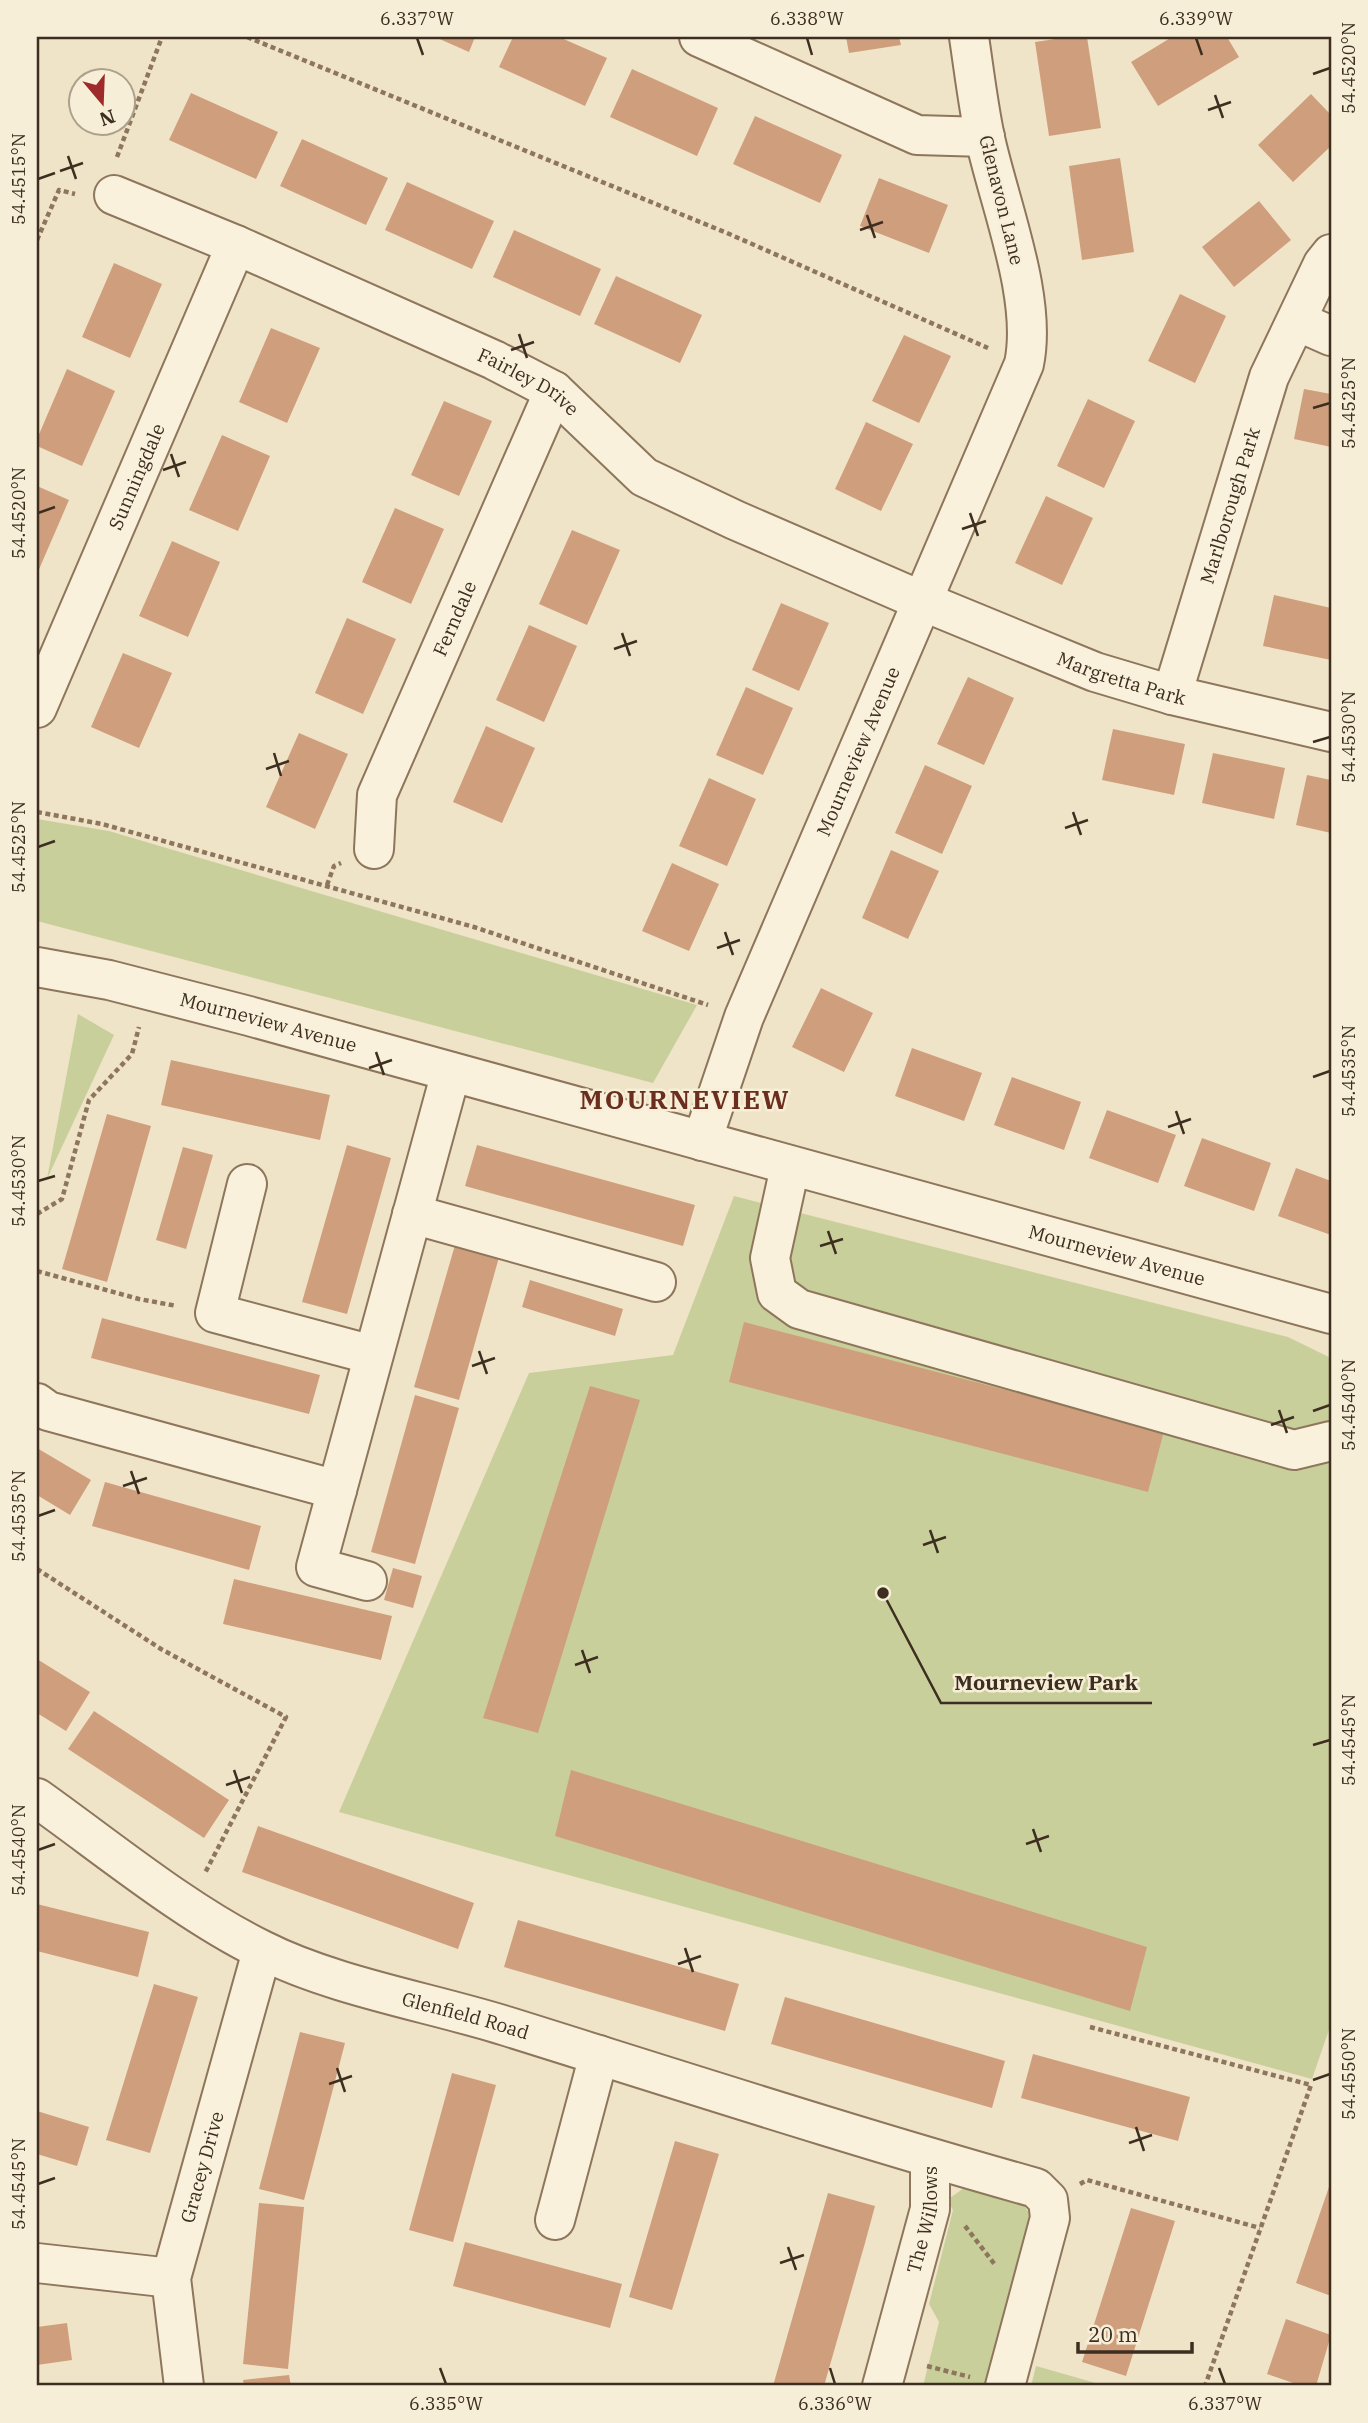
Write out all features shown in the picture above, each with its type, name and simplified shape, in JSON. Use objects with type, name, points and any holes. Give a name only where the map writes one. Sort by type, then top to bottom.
[{"type":"street","points":[[699,37],[917,135],[985,137]]},
{"type":"street","name":"Glenavon Lane","points":[[969,37],[985,137],[1021,275],[1027,351],[1024,364]]},
{"type":"street","name":"Fairley Drive","points":[[114,195],[236,245],[494,360],[554,391],[644,477],[922,601]]},
{"type":"street","name":"Sunningdale","points":[[37,708],[236,245]]},
{"type":"street","name":"Marlborough Park","points":[[1172,695],[1269,377],[1314,328],[1323,264],[1331,254]]},
{"type":"street","name":"Mourneview Avenue","points":[[702,1141],[744,1017],[1024,364]]},
{"type":"street","name":"Ferndale","points":[[374,849],[377,794],[554,391]]},
{"type":"street","name":"Margretta Park","points":[[922,601],[1096,672],[1172,695],[1331,732]]},
{"type":"street","name":"Mourneview Avenue","points":[[37,967],[149,990],[1331,1314]]},
{"type":"street","points":[[368,1581],[316,1567],[450,1072]]},
{"type":"street","points":[[790,1167],[770,1258],[777,1293],[799,1309],[1294,1450],[1331,1441]]},
{"type":"street","points":[[247,1184],[215,1313],[373,1355]]},
{"type":"street","points":[[412,1214],[656,1282]]},
{"type":"street","points":[[37,1404],[48,1410],[337,1490]]},
{"type":"street","name":"Glenfield Road","points":[[37,1798],[188,1905],[262,1951],[343,1980],[598,2055],[930,2158]]},
{"type":"street","name":"Gracey Drive","points":[[184,2386],[171,2278],[262,1951]]},
{"type":"street","points":[[555,2220],[598,2055]]},
{"type":"street","name":"The Willows","points":[[886,2372],[930,2209],[930,2158],[1036,2188],[1048,2200]]},
{"type":"street","points":[[992,2383],[1028,2299],[1050,2218],[1048,2200]]},
{"type":"street","points":[[37,2263],[171,2278]]},
{"type":"path","points":[[37,240],[59,190],[90,199],[114,195],[112,170],[163,37]]},
{"type":"path","points":[[247,37],[727,233],[1024,364]]},
{"type":"path","points":[[37,812],[102,824],[474,927],[744,1017]]},
{"type":"path","points":[[37,1214],[62,1199],[89,1100],[132,1054],[149,990]]},
{"type":"path","points":[[37,1271],[139,1299],[215,1313]]},
{"type":"path","points":[[37,1569],[161,1649],[286,1717],[188,1905]]},
{"type":"path","points":[[1090,2027],[1311,2085],[1205,2386]]},
{"type":"path","points":[[1048,2200],[1087,2180],[1261,2228]]},
{"type":"path","points":[[930,2209],[956,2214],[1013,2289],[1028,2299]]},
{"type":"path","points":[[886,2372],[992,2383]]},
{"type":"green space","points":[[37,819],[109,831],[697,1005],[653,1083],[37,921]]},
{"type":"green space","points":[[78,1014],[114,1035],[47,1179]]},
{"type":"green space","points":[[734,1196],[1288,1337],[1331,1358],[1331,2024],[1312,2079],[339,1812],[529,1373],[673,1355]]},
{"type":"green space","points":[[976,2185],[1017,2200],[1032,2220],[991,2386],[923,2386],[939,2322],[929,2304],[953,2210],[947,2200],[964,2188]]},
{"type":"green space","points":[[1036,2366],[1106,2386],[1031,2386]]},
{"type":"building","points":[[435,37],[475,37],[469,52]]},
{"type":"building","points":[[513,37],[559,37],[607,58],[585,106],[499,67]]},
{"type":"building","points":[[846,37],[899,37],[901,45],[849,53]]},
{"type":"building","points":[[1087,37],[1101,128],[1049,136],[1035,42]]},
{"type":"building","points":[[1172,37],[1227,37],[1239,57],[1158,106],[1131,62]]},
{"type":"building","points":[[632,69],[718,108],[697,156],[610,117]]},
{"type":"building","points":[[191,93],[278,132],[256,179],[169,140]]},
{"type":"building","points":[[1311,94],[1331,115],[1331,146],[1293,182],[1258,145]]},
{"type":"building","points":[[755,116],[842,155],[820,203],[733,164]]},
{"type":"building","points":[[302,139],[388,178],[366,225],[280,186]]},
{"type":"building","points":[[1120,158],[1134,252],[1082,260],[1069,166]]},
{"type":"building","points":[[879,178],[948,205],[929,253],[860,226]]},
{"type":"building","points":[[407,182],[494,221],[472,269],[385,230]]},
{"type":"building","points":[[1259,201],[1291,240],[1234,287],[1202,247]]},
{"type":"building","points":[[514,230],[601,269],[580,316],[493,277]]},
{"type":"building","points":[[114,263],[162,284],[130,358],[82,337]]},
{"type":"building","points":[[616,276],[702,315],[680,363],[594,324]]},
{"type":"building","points":[[1180,294],[1226,316],[1195,383],[1148,361]]},
{"type":"building","points":[[271,328],[320,348],[287,423],[239,402]]},
{"type":"building","points":[[904,335],[951,356],[919,423],[872,401]]},
{"type":"building","points":[[67,369],[115,391],[82,466],[37,446],[37,439]]},
{"type":"building","points":[[1304,389],[1331,394],[1331,447],[1294,439]]},
{"type":"building","points":[[1088,399],[1135,421],[1104,488],[1057,466]]},
{"type":"building","points":[[444,401],[492,421],[459,496],[411,475]]},
{"type":"building","points":[[866,422],[913,444],[881,511],[835,489]]},
{"type":"building","points":[[222,435],[270,456],[238,531],[189,510]]},
{"type":"building","points":[[37,486],[69,500],[37,574]]},
{"type":"building","points":[[1046,496],[1093,518],[1062,585],[1015,563]]},
{"type":"building","points":[[395,508],[444,529],[411,604],[362,582]]},
{"type":"building","points":[[572,530],[620,550],[587,625],[539,604]]},
{"type":"building","points":[[172,541],[220,562],[188,637],[139,616]]},
{"type":"building","points":[[1274,595],[1331,608],[1331,660],[1263,646]]},
{"type":"building","points":[[781,603],[829,623],[799,691],[752,670]]},
{"type":"building","points":[[347,618],[396,639],[363,714],[315,693]]},
{"type":"building","points":[[529,625],[577,646],[544,722],[496,700]]},
{"type":"building","points":[[123,653],[172,673],[139,748],[91,727]]},
{"type":"building","points":[[968,677],[1014,698],[984,765],[937,744]]},
{"type":"building","points":[[746,687],[793,708],[763,775],[716,755]]},
{"type":"building","points":[[486,726],[535,748],[502,823],[453,802]]},
{"type":"building","points":[[1113,729],[1185,744],[1174,795],[1102,780]]},
{"type":"building","points":[[299,733],[348,754],[315,829],[266,807]]},
{"type":"building","points":[[1213,753],[1285,768],[1274,819],[1202,803]]},
{"type":"building","points":[[925,765],[972,786],[942,854],[895,833]]},
{"type":"building","points":[[1307,775],[1331,780],[1331,833],[1296,825]]},
{"type":"building","points":[[709,778],[756,799],[727,866],[679,846]]},
{"type":"building","points":[[891,850],[939,871],[908,939],[862,918]]},
{"type":"building","points":[[672,863],[719,884],[689,951],[642,931]]},
{"type":"building","points":[[821,988],[873,1013],[844,1072],[792,1047]]},
{"type":"building","points":[[912,1048],[982,1073],[964,1121],[895,1096]]},
{"type":"building","points":[[171,1060],[330,1095],[320,1140],[161,1105]]},
{"type":"building","points":[[1012,1077],[1081,1102],[1064,1150],[994,1125]]},
{"type":"building","points":[[1107,1110],[1176,1135],[1158,1183],[1089,1158]]},
{"type":"building","points":[[107,1114],[151,1126],[107,1282],[62,1269]]},
{"type":"building","points":[[1202,1138],[1271,1163],[1254,1211],[1184,1186]]},
{"type":"building","points":[[347,1145],[391,1158],[347,1314],[302,1302]]},
{"type":"building","points":[[477,1145],[695,1205],[683,1246],[465,1186]]},
{"type":"building","points":[[183,1147],[213,1155],[186,1249],[156,1240]]},
{"type":"building","points":[[1296,1168],[1331,1181],[1331,1235],[1278,1216]]},
{"type":"building","points":[[459,1231],[503,1243],[459,1400],[414,1387]]},
{"type":"building","points":[[530,1280],[623,1309],[615,1336],[522,1307]]},
{"type":"building","points":[[102,1318],[320,1375],[309,1414],[91,1358]]},
{"type":"building","points":[[744,1322],[1164,1431],[1148,1492],[729,1382]]},
{"type":"building","points":[[590,1386],[640,1400],[538,1733],[483,1718]]},
{"type":"building","points":[[415,1395],[459,1408],[415,1564],[371,1552]]},
{"type":"building","points":[[37,1448],[91,1480],[70,1515],[37,1495]]},
{"type":"building","points":[[105,1482],[261,1526],[249,1570],[92,1526]]},
{"type":"building","points":[[393,1568],[422,1576],[413,1608],[384,1600]]},
{"type":"building","points":[[234,1579],[392,1616],[381,1660],[223,1624]]},
{"type":"building","points":[[37,1659],[90,1692],[66,1731],[37,1713]]},
{"type":"building","points":[[94,1711],[229,1800],[204,1838],[68,1749]]},
{"type":"building","points":[[571,1770],[1147,1947],[1130,2011],[555,1836]]},
{"type":"building","points":[[258,1826],[474,1903],[458,1949],[242,1872]]},
{"type":"building","points":[[37,1904],[149,1932],[138,1977],[37,1951]]},
{"type":"building","points":[[518,1920],[739,1984],[725,2031],[504,1967]]},
{"type":"building","points":[[154,1984],[198,1997],[150,2153],[106,2140]]},
{"type":"building","points":[[785,1997],[1005,2061],[992,2108],[771,2044]]},
{"type":"building","points":[[300,2032],[345,2043],[304,2200],[259,2189]]},
{"type":"building","points":[[1033,2054],[1190,2097],[1178,2141],[1021,2098]]},
{"type":"building","points":[[452,2073],[496,2085],[453,2242],[409,2230]]},
{"type":"building","points":[[37,2111],[89,2127],[77,2166],[37,2154]]},
{"type":"building","points":[[675,2141],[719,2154],[672,2310],[629,2297]]},
{"type":"building","points":[[1331,2181],[1331,2296],[1296,2283]]},
{"type":"building","points":[[828,2193],[875,2206],[865,2243],[824,2386],[773,2386]]},
{"type":"building","points":[[259,2203],[304,2207],[288,2369],[243,2364]]},
{"type":"building","points":[[1131,2208],[1175,2221],[1126,2376],[1082,2362]]},
{"type":"building","points":[[465,2242],[622,2284],[610,2328],[453,2286]]},
{"type":"building","points":[[1286,2319],[1331,2335],[1316,2386],[1302,2386],[1267,2374]]},
{"type":"building","points":[[67,2323],[72,2360],[37,2365],[37,2327]]},
{"type":"building","points":[[289,2375],[291,2386],[244,2386],[243,2380]]},
{"type":"place","name":"Mourneview Park","points":[[883,1593]]},
{"type":"district","name":"MOURNEVIEW","points":[[685,1099]]}]
